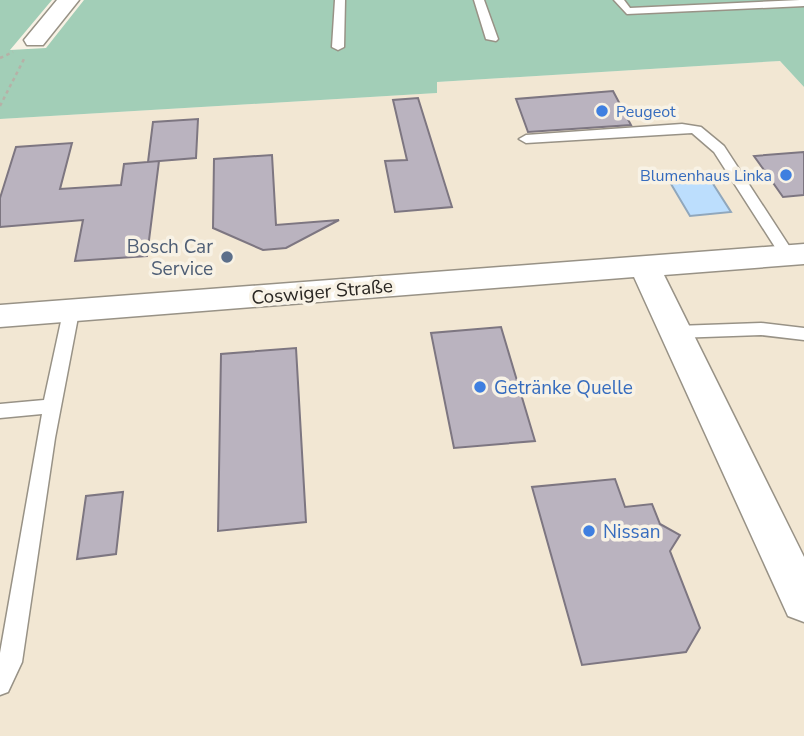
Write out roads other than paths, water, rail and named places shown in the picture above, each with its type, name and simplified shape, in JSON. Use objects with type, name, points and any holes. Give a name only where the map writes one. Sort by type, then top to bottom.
[{"type":"street","points":[[35,40],[68,0]]},
{"type":"street","name":"Coswiger Straße","points":[[0,316],[795,254]]},
{"type":"street","points":[[644,266],[804,602]]},
{"type":"lane","points":[[338,47],[340,0]]},
{"type":"lane","points":[[479,0],[492,38]]},
{"type":"lane","points":[[619,0],[627,11],[804,3]]},
{"type":"lane","points":[[526,139],[682,128],[696,130],[719,149],[795,254]]},
{"type":"lane","points":[[0,684],[10,662],[71,312]]},
{"type":"lane","points":[[676,332],[761,329],[804,334]]},
{"type":"lane","points":[[0,411],[53,406]]},
{"type":"water","points":[[708,176],[731,212],[690,216],[668,179]]},
{"type":"place","name":"Peugeot","points":[[602,111]]},
{"type":"place","name":"Blumenhaus Linka","points":[[786,175]]},
{"type":"place","name":"Bosch Car Service","points":[[227,257]]},
{"type":"place","name":"Getränke Quelle","points":[[480,387]]},
{"type":"place","name":"Nissan","points":[[589,531]]}]
